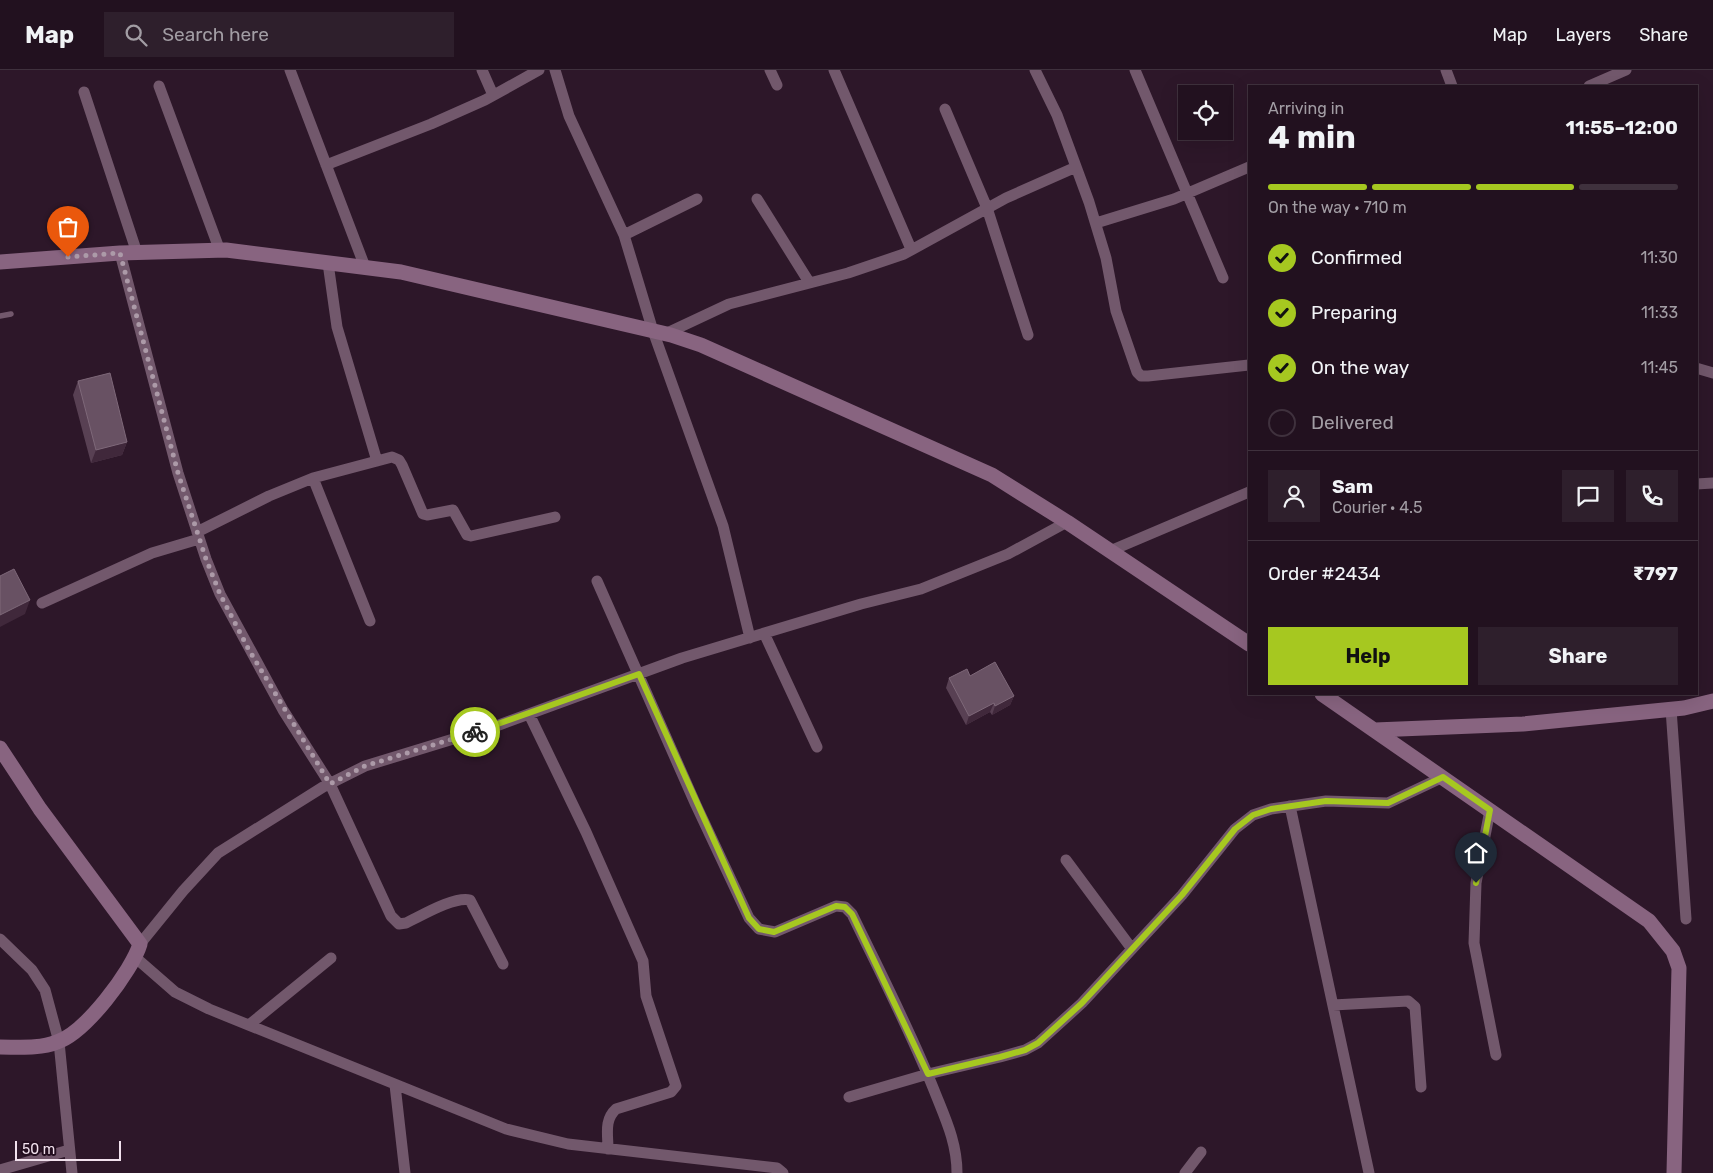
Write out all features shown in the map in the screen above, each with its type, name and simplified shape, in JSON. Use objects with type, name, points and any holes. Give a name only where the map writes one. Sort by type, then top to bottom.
[{"type":"main road","points":[[0,262],[120,253],[220,251],[401,272],[659,332],[701,345],[992,475],[1067,522],[1248,643]]},
{"type":"main road","points":[[1323,695],[1649,921],[1673,951],[1679,968],[1674,1173]]},
{"type":"main road","points":[[1375,730],[1524,724],[1671,709],[1713,701]]},
{"type":"main road","points":[[0,748],[138,951],[104,1003],[84,1024],[59,1042],[34,1046],[0,1047]]},
{"type":"street","points":[[290,70],[365,268]]},
{"type":"street","points":[[482,70],[493,95]]},
{"type":"street","points":[[326,165],[432,124],[493,95],[539,70]]},
{"type":"street","points":[[555,70],[569,116],[624,235],[659,332],[722,526],[750,638]]},
{"type":"street","points":[[770,70],[777,85]]},
{"type":"street","points":[[834,70],[911,249]]},
{"type":"street","points":[[1036,70],[1056,115],[1096,223],[1106,258],[1116,311],[1130,356],[1141,376],[1248,366]]},
{"type":"street","points":[[1136,70],[1223,278]]},
{"type":"street","points":[[1446,70],[1452,85]]},
{"type":"street","points":[[1591,85],[1626,70]]},
{"type":"street","points":[[159,86],[220,251]]},
{"type":"street","points":[[84,92],[137,253]]},
{"type":"street","points":[[945,109],[988,208],[1028,335]]},
{"type":"street","points":[[659,332],[729,304],[848,273],[904,254],[988,208],[1076,167]]},
{"type":"street","points":[[1096,223],[1187,193],[1248,167]]},
{"type":"street","points":[[624,235],[697,199]]},
{"type":"street","points":[[756,199],[809,282]]},
{"type":"street","points":[[120,253],[178,473],[198,536],[220,594],[249,650],[330,784],[391,916],[399,924],[406,923],[450,903],[464,898],[470,900],[503,964]]},
{"type":"street","points":[[328,263],[337,327],[377,461]]},
{"type":"street","points":[[1698,369],[1713,373]]},
{"type":"street","points":[[42,603],[152,553],[198,536],[269,496],[313,478],[392,457],[399,460],[423,514],[427,515],[453,510],[464,531],[471,536],[555,517]]},
{"type":"street","points":[[313,478],[370,621]]},
{"type":"street","points":[[1698,484],[1713,484]]},
{"type":"street","points":[[1110,551],[1248,492]]},
{"type":"street","points":[[783,1173],[777,1168],[568,1144],[506,1129],[249,1025],[175,992],[138,951],[183,891],[218,853],[330,784],[365,766],[529,714],[639,674],[750,638],[861,604],[922,589],[1008,554],[1067,522]]},
{"type":"street","points":[[597,581],[749,918],[759,929],[774,932],[836,906],[845,907],[852,914],[928,1074],[953,1137],[957,1153],[956,1173]]},
{"type":"street","points":[[764,634],[817,747]]},
{"type":"street","points":[[1671,709],[1686,918]]},
{"type":"street","points":[[529,714],[586,832],[643,961],[646,996],[676,1086],[671,1092],[616,1109],[610,1115],[607,1122],[608,1149]]},
{"type":"street","points":[[849,1097],[928,1074],[1025,1050],[1038,1043],[1082,1003],[1182,895],[1235,829],[1253,815],[1290,806],[1326,801],[1388,803],[1443,777]]},
{"type":"street","points":[[1290,806],[1369,1173]]},
{"type":"street","points":[[1490,810],[1476,883],[1474,943],[1496,1055]]},
{"type":"street","points":[[1066,860],[1132,949]]},
{"type":"street","points":[[0,939],[32,970],[42,983],[59,1042],[72,1173]]},
{"type":"street","points":[[249,1025],[331,958]]},
{"type":"street","points":[[1334,1005],[1408,1001],[1412,1003],[1415,1007],[1421,1087]]},
{"type":"street","points":[[395,1085],[405,1173]]},
{"type":"street","points":[[0,1170],[70,1150]]},
{"type":"street","points":[[1185,1173],[1201,1152]]},
{"type":"lane","points":[[0,316],[10,314]]},
{"type":"building","points":[[110,373],[127,442],[96,450],[78,381]]},
{"type":"building","points":[[14,569],[30,600],[0,615],[0,576]]},
{"type":"building","points":[[995,662],[1014,696],[995,706],[994,703],[969,716],[949,678],[967,669],[970,676]]},
{"type":"way so far","points":[[68,257],[120,253],[178,473],[206,559],[220,594],[249,650],[283,710],[330,784],[365,766],[475,732]]},
{"type":"route","points":[[475,732],[514,720],[639,674],[696,805],[749,918],[759,929],[774,932],[836,906],[845,907],[852,914],[928,1074],[1025,1050],[1038,1043],[1082,1003],[1182,895],[1235,829],[1253,815],[1271,809],[1326,801],[1388,803],[1443,777],[1490,810],[1476,883]]}]
